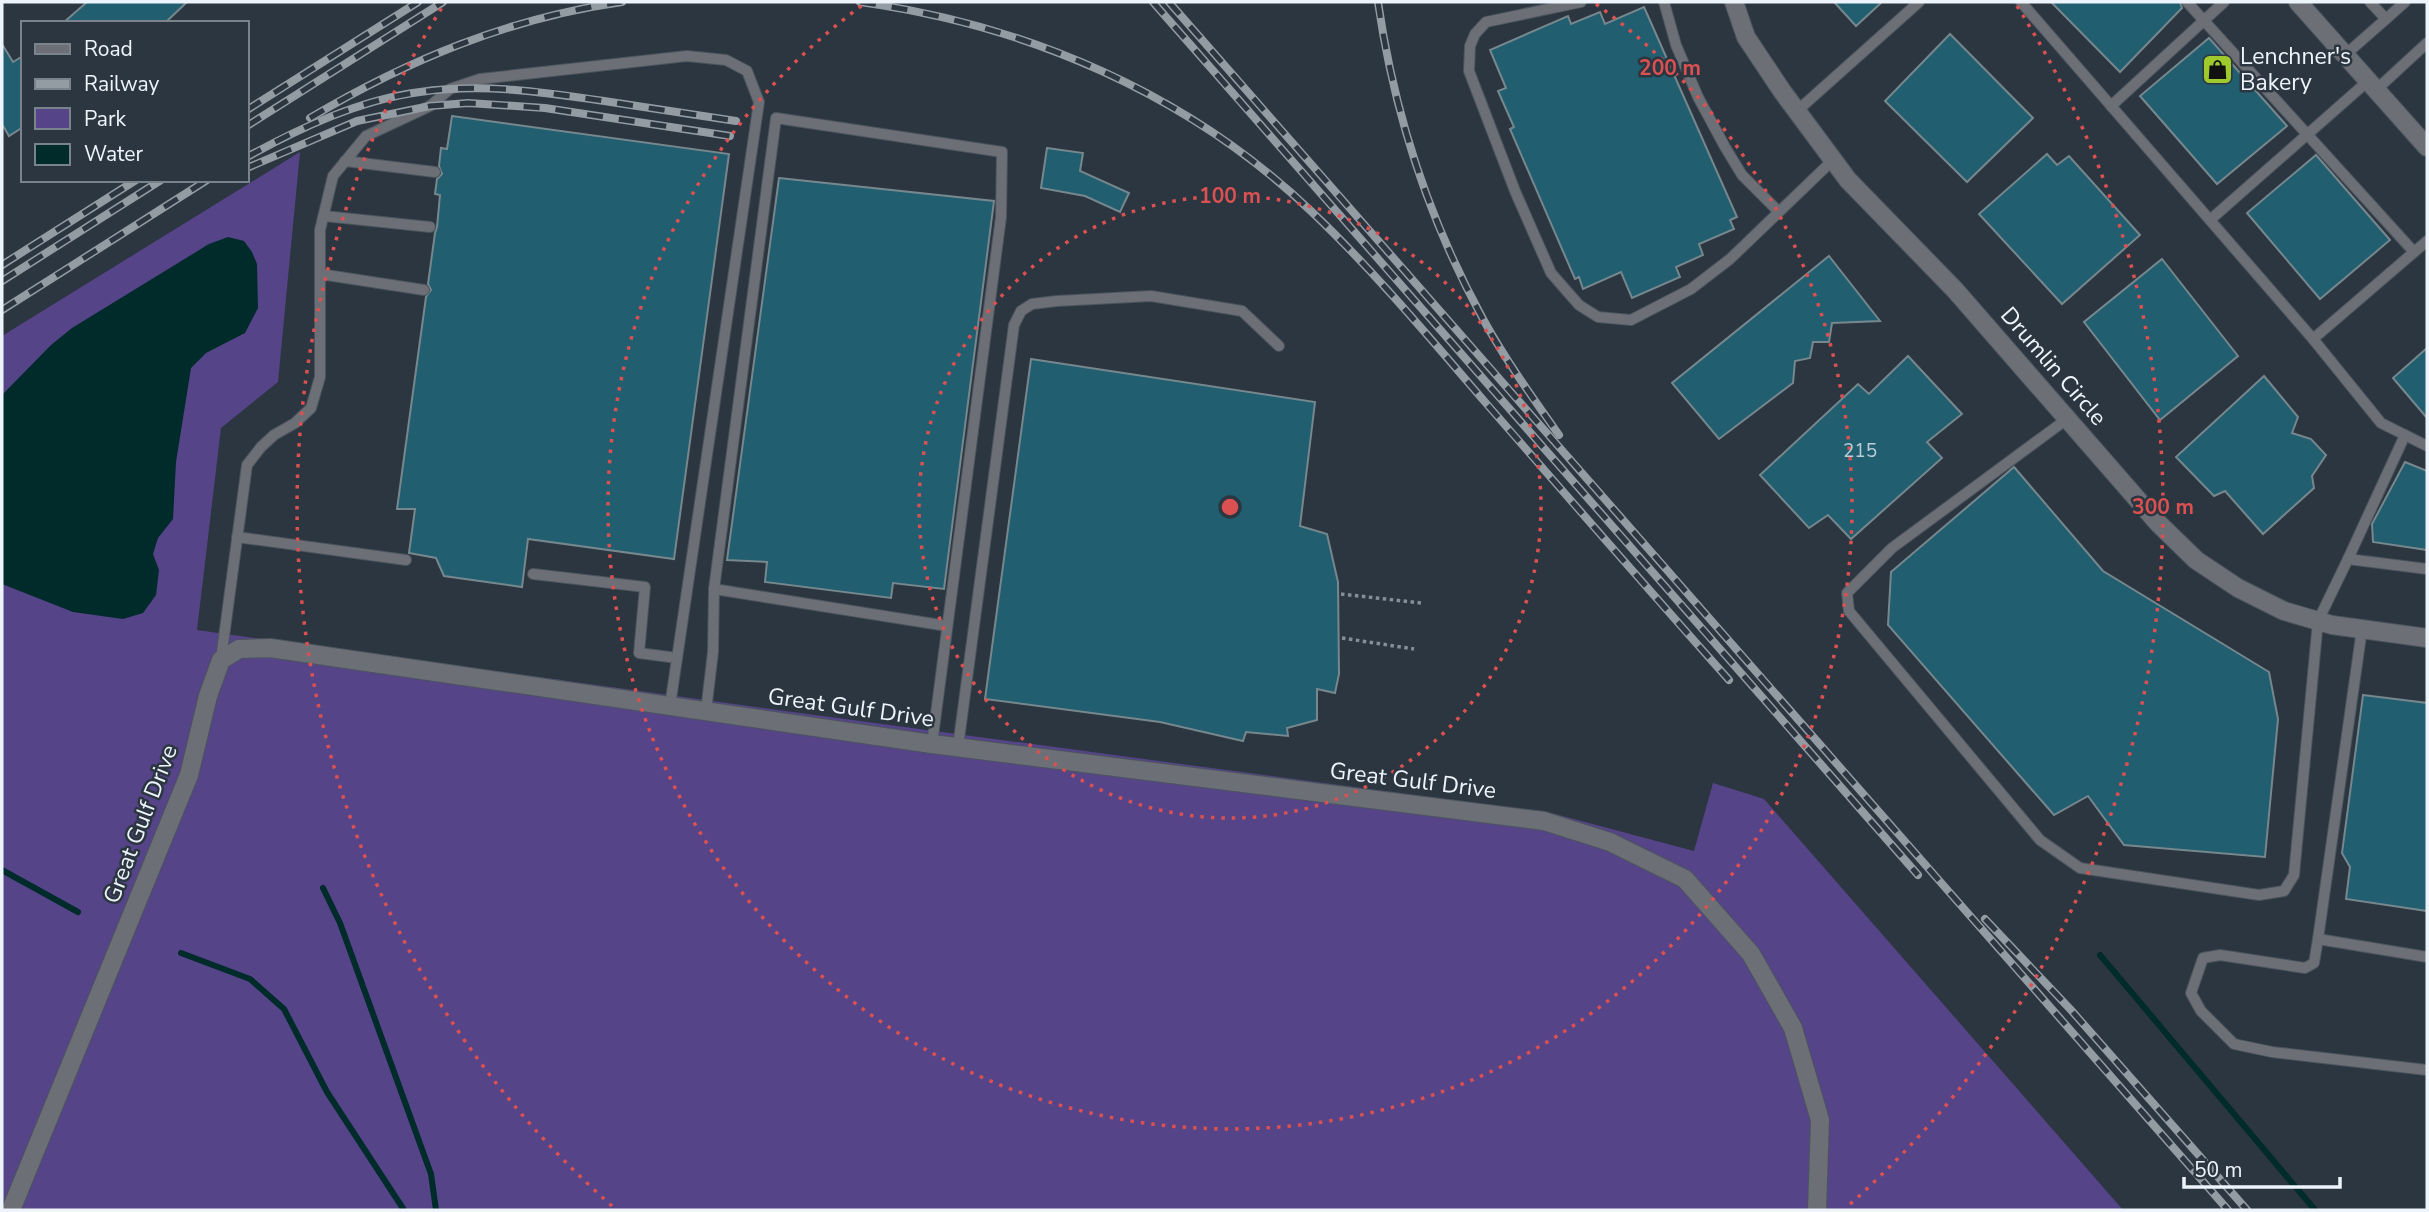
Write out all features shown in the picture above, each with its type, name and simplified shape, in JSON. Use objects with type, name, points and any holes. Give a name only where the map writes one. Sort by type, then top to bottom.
[{"type":"street","name":"Drumlin Circle","points":[[1734,2],[1746,37],[1848,180],[1955,290],[2158,523],[2196,560],[2238,589],[2284,611],[2318,621],[2427,638]]},
{"type":"street","points":[[2298,2],[2427,147]]},
{"type":"street","name":"Great Gulf Drive","points":[[11,1210],[189,775],[208,696],[221,660],[239,649],[270,648],[932,744],[1544,821],[1610,842],[1685,879],[1751,954],[1793,1028],[1820,1120],[1818,1210]]},
{"type":"lane","points":[[1581,2],[1486,22],[1475,34],[1470,46],[1469,71],[1515,191],[1551,273],[1572,298],[1598,317],[1631,320],[1653,311],[1691,289],[1730,259],[1833,160]]},
{"type":"lane","points":[[1664,2],[1676,45],[1698,97],[1725,147],[1742,175],[1778,211]]},
{"type":"lane","points":[[1797,111],[1919,2]]},
{"type":"lane","points":[[2021,2],[2313,339],[2381,424],[2427,446]]},
{"type":"lane","points":[[2187,2],[2414,252]]},
{"type":"lane","points":[[2111,106],[2224,2]]},
{"type":"lane","points":[[2370,2],[2386,19]]},
{"type":"lane","points":[[2346,55],[2405,2]]},
{"type":"lane","points":[[2210,220],[2307,134],[2427,44]]},
{"type":"lane","points":[[221,660],[247,465],[274,435],[295,423],[311,408],[320,377],[320,230],[333,176],[366,136],[430,106],[450,89],[480,79],[687,56],[726,60],[747,71],[759,102],[670,706]]},
{"type":"lane","points":[[706,711],[713,652],[714,589],[776,117],[1002,152],[1001,216],[932,744]]},
{"type":"lane","points":[[345,161],[435,172]]},
{"type":"lane","points":[[324,216],[430,227]]},
{"type":"lane","points":[[2313,339],[2427,241]]},
{"type":"lane","points":[[320,274],[424,290]]},
{"type":"lane","points":[[958,747],[1014,325],[1021,311],[1032,304],[1057,301],[1151,296],[1242,311],[1279,346]]},
{"type":"lane","points":[[2067,419],[1892,548],[1847,593],[1849,611],[2040,840],[2080,868],[2259,895],[2284,891],[2294,875],[2318,621],[2405,435]]},
{"type":"lane","points":[[237,537],[406,560]]},
{"type":"lane","points":[[2348,559],[2427,569]]},
{"type":"lane","points":[[533,574],[645,587],[639,653],[677,658]]},
{"type":"lane","points":[[714,589],[947,626]]},
{"type":"lane","points":[[2362,629],[2314,963],[2305,968],[2220,954],[2203,958],[2191,993],[2201,1011],[2234,1044],[2272,1052],[2427,1070]]},
{"type":"lane","points":[[2318,939],[2427,957]]},
{"type":"path","points":[[1341,594],[1421,603]]},
{"type":"path","points":[[1342,638],[1414,649]]},
{"type":"green space","points":[[300,152],[278,382],[221,428],[197,630],[1555,814],[1694,851],[1713,783],[1764,799],[2123,1210],[2,1210],[2,336]]},
{"type":"water","points":[[228,237],[244,241],[252,252],[257,264],[258,308],[245,333],[206,353],[191,368],[176,462],[173,519],[158,538],[153,554],[159,570],[156,595],[143,613],[123,619],[73,612],[2,584],[2,395],[51,345],[72,328],[209,244]]},
{"type":"building","points":[[87,2],[187,2],[167,21],[65,21]]},
{"type":"building","points":[[1834,2],[1882,2],[1856,26]]},
{"type":"building","points":[[2051,2],[2180,2],[2182,8],[2120,72]]},
{"type":"building","points":[[1644,7],[1737,217],[1730,220],[1734,229],[1699,244],[1703,255],[1676,267],[1680,277],[1632,298],[1621,272],[1583,289],[1579,277],[1575,279],[1510,129],[1514,127],[1498,91],[1506,88],[1490,50],[1568,16],[1571,24],[1600,12],[1605,24]]},
{"type":"building","points":[[1950,34],[2033,118],[1967,182],[1885,101]]},
{"type":"building","points":[[2209,38],[2287,126],[2217,184],[2140,96]]},
{"type":"building","points":[[2,44],[13,62],[21,57],[21,128],[9,136],[2,124]]},
{"type":"building","points":[[452,116],[729,154],[674,559],[528,539],[522,587],[444,576],[436,558],[409,553],[415,509],[397,509],[426,297],[431,290],[428,284],[437,227],[440,195],[435,194],[437,179],[442,174],[439,166],[441,148],[447,149]]},
{"type":"building","points":[[1047,148],[1083,153],[1080,171],[1129,193],[1120,212],[1085,196],[1041,188]]},
{"type":"building","points":[[2047,154],[2057,165],[2069,156],[2140,235],[2062,304],[1979,214]]},
{"type":"building","points":[[2316,155],[2390,240],[2320,299],[2247,213]]},
{"type":"building","points":[[779,178],[994,201],[944,589],[893,583],[891,598],[765,582],[767,562],[727,560]]},
{"type":"building","points":[[1829,256],[1880,321],[1832,323],[1829,342],[1813,342],[1810,358],[1795,361],[1793,383],[1719,439],[1672,383]]},
{"type":"building","points":[[2162,259],[2238,356],[2160,420],[2084,322]]},
{"type":"building","points":[[2427,348],[2427,418],[2393,378]]},
{"type":"building","points":[[1908,356],[1962,414],[1927,442],[1942,458],[1851,539],[1828,515],[1809,528],[1760,475],[1858,384],[1869,394]]},
{"type":"building","points":[[1031,359],[1315,402],[1300,526],[1327,534],[1338,582],[1339,674],[1335,693],[1317,689],[1317,720],[1287,728],[1288,736],[1246,732],[1243,741],[1160,722],[985,699]]},
{"type":"building","points":[[2264,376],[2298,417],[2292,433],[2311,439],[2326,455],[2312,476],[2314,488],[2263,534],[2225,491],[2214,496],[2176,457]]},
{"type":"building","points":[[2405,462],[2427,471],[2427,550],[2373,542],[2372,524]]},
{"type":"building","points":[[2014,467],[2103,571],[2269,672],[2278,719],[2265,857],[2124,845],[2088,796],[2054,815],[1888,625],[1891,572]]},
{"type":"building","points":[[2363,695],[2427,703],[2427,911],[2346,899],[2350,867],[2342,853]]},
{"type":"waterway","points":[[2,870],[78,912]]},
{"type":"waterway","points":[[323,888],[340,923],[431,1174],[436,1210]]},
{"type":"waterway","points":[[181,953],[250,979],[284,1009],[327,1092],[404,1210]]},
{"type":"waterway","points":[[2100,955],[2315,1210]]},
{"type":"railway","points":[[248,109],[418,2]]},
{"type":"railway","points":[[248,125],[443,2]]},
{"type":"railway","points":[[310,118],[384,78],[460,44],[539,19],[622,2]]},
{"type":"railway","points":[[860,2],[984,28],[1044,47],[1102,71],[1159,100],[1213,133],[1264,170],[1335,234],[1379,281],[1729,680]]},
{"type":"railway","points":[[1153,2],[1918,875]]},
{"type":"railway","points":[[1169,2],[2228,1210]]},
{"type":"railway","points":[[1378,2],[1404,125],[1416,165],[1446,243],[1491,334],[1559,435]]},
{"type":"railway","points":[[248,156],[352,108],[397,96],[443,89],[535,92],[736,121]]},
{"type":"railway","points":[[248,168],[357,121],[430,106],[468,103],[545,108],[730,136]]},
{"type":"railway","points":[[2,265],[133,182]]},
{"type":"railway","points":[[2,281],[158,182]]},
{"type":"railway","points":[[2,310],[204,182]]},
{"type":"railway","points":[[1985,919],[2071,1010],[2247,1210]]},
{"type":"place","name":"Lenchner's Bakery","points":[[2217,69]]}]
